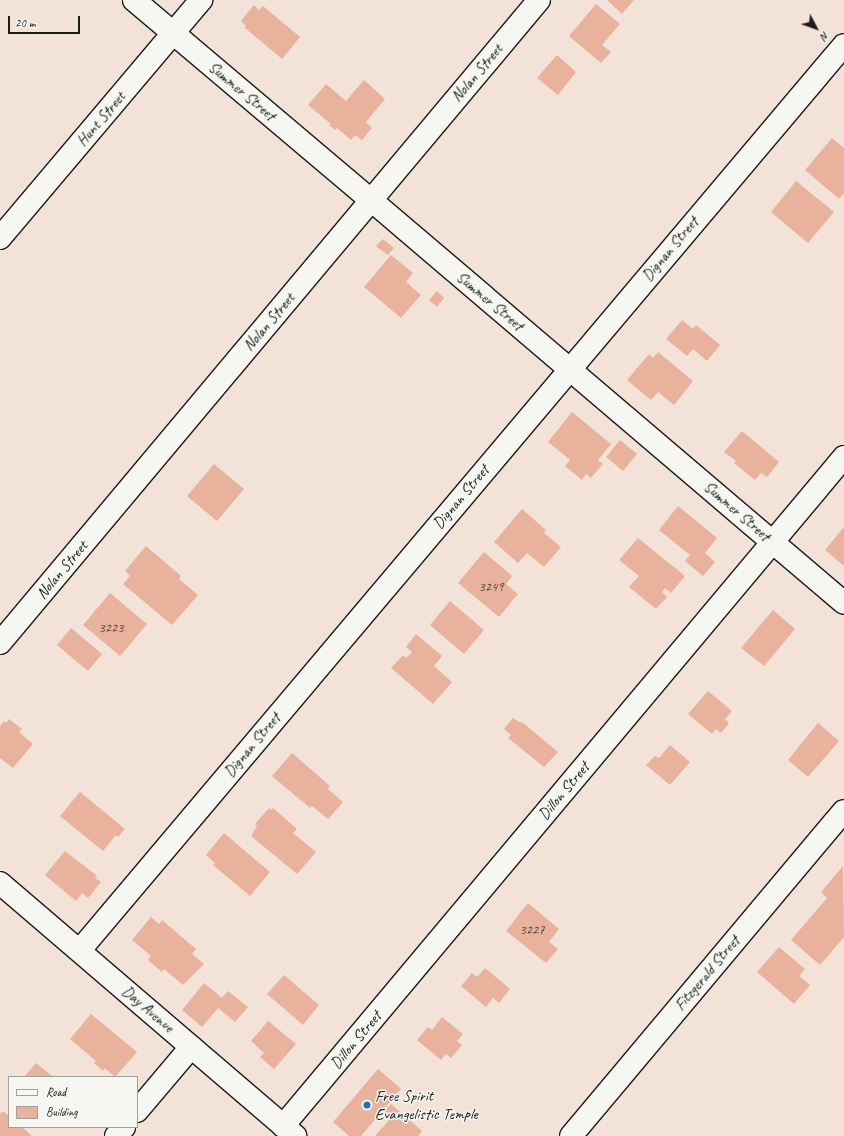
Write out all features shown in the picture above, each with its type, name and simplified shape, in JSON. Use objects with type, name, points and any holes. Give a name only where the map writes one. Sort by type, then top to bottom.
[{"type":"street","name":"Summer Street","points":[[134,0],[371,200],[844,604]]},
{"type":"street","name":"Hunt Street","points":[[3,229],[202,0]]},
{"type":"street","name":"Nolan Street","points":[[0,643],[538,0]]},
{"type":"street","name":"Dignan Street","points":[[80,950],[844,45]]},
{"type":"street","name":"Dillon Street","points":[[289,1131],[844,456]]},
{"type":"street","name":"Fitzgerald Street","points":[[571,1136],[844,810]]},
{"type":"street","name":"Day Avenue","points":[[0,883],[80,950],[289,1131]]},
{"type":"street","points":[[138,1110],[191,1047]]},
{"type":"street","points":[[116,1136],[123,1128]]},
{"type":"building","points":[[607,0],[634,0],[622,14]]},
{"type":"building","points":[[596,4],[620,24],[602,45],[611,52],[601,63],[569,36]]},
{"type":"building","points":[[254,5],[259,10],[263,6],[300,37],[282,59],[245,28],[246,26],[241,21]]},
{"type":"building","points":[[557,55],[576,72],[558,95],[537,78]]},
{"type":"building","points":[[364,80],[385,99],[366,122],[372,128],[362,140],[355,135],[351,140],[337,128],[335,130],[329,125],[331,124],[308,105],[326,84],[346,101]]},
{"type":"building","points":[[832,138],[844,148],[844,193],[839,199],[805,170]]},
{"type":"building","points":[[796,181],[834,212],[808,243],[771,212]]},
{"type":"building","points":[[383,239],[394,248],[388,255],[376,246]]},
{"type":"building","points":[[391,255],[413,273],[406,282],[421,295],[401,318],[364,287]]},
{"type":"building","points":[[437,291],[444,298],[437,307],[429,300]]},
{"type":"building","points":[[682,320],[693,329],[696,325],[720,345],[707,361],[693,349],[687,356],[666,339]]},
{"type":"building","points":[[658,352],[693,381],[674,405],[658,392],[651,400],[627,380],[649,354],[653,358]]},
{"type":"building","points":[[572,412],[611,444],[598,460],[603,464],[591,478],[586,474],[582,480],[565,466],[570,460],[548,442]]},
{"type":"building","points":[[742,431],[779,462],[767,477],[761,473],[755,480],[734,463],[736,461],[724,452]]},
{"type":"building","points":[[620,440],[637,454],[623,471],[606,457]]},
{"type":"building","points":[[214,464],[244,489],[217,521],[187,496]]},
{"type":"building","points":[[678,506],[717,538],[705,553],[715,562],[703,576],[685,561],[690,555],[659,530]]},
{"type":"building","points":[[522,509],[546,530],[544,533],[561,547],[544,567],[527,553],[518,563],[494,542]]},
{"type":"building","points":[[844,527],[844,566],[825,550]]},
{"type":"building","points":[[638,538],[685,576],[671,593],[665,588],[662,592],[667,597],[656,609],[629,587],[639,576],[619,560]]},
{"type":"building","points":[[146,546],[181,576],[179,579],[198,595],[172,625],[123,584],[130,576],[125,571]]},
{"type":"building","points":[[484,552],[512,576],[506,584],[518,594],[499,617],[458,583]]},
{"type":"building","points":[[110,593],[147,624],[120,656],[83,625]]},
{"type":"building","points":[[450,601],[484,630],[464,654],[430,625]]},
{"type":"building","points":[[773,610],[795,629],[764,666],[741,648]]},
{"type":"building","points":[[71,628],[102,654],[88,671],[57,645]]},
{"type":"building","points":[[416,634],[442,656],[434,666],[452,682],[433,704],[391,668],[403,655],[406,658],[412,652],[406,647]]},
{"type":"building","points":[[708,691],[732,711],[725,719],[729,723],[721,733],[716,729],[712,734],[688,714]]},
{"type":"building","points":[[513,718],[521,723],[522,722],[558,752],[544,767],[508,738],[511,735],[504,729]]},
{"type":"building","points":[[9,719],[22,729],[19,732],[33,744],[13,768],[0,758],[0,726],[4,721],[6,723]]},
{"type":"building","points":[[818,723],[839,741],[808,777],[788,760]]},
{"type":"building","points":[[670,745],[690,762],[670,785],[646,765],[655,756],[659,758]]},
{"type":"building","points":[[292,753],[330,786],[328,789],[343,802],[328,819],[312,806],[310,808],[272,776]]},
{"type":"building","points":[[80,792],[125,829],[118,837],[116,835],[103,851],[60,816]]},
{"type":"building","points":[[269,808],[271,810],[273,808],[297,829],[293,833],[316,852],[297,874],[251,836],[257,826],[255,824]]},
{"type":"building","points":[[224,833],[270,872],[250,896],[213,865],[215,863],[206,855]]},
{"type":"building","points":[[65,851],[97,876],[95,878],[101,882],[88,898],[82,893],[76,901],[45,875]]},
{"type":"building","points":[[843,866],[844,937],[820,965],[791,940],[827,898],[821,892]]},
{"type":"building","points":[[528,903],[559,929],[549,942],[558,949],[546,963],[506,931]]},
{"type":"building","points":[[151,917],[159,924],[162,920],[196,949],[192,954],[204,964],[183,985],[164,969],[162,972],[148,960],[151,956],[132,940]]},
{"type":"building","points":[[779,947],[805,969],[799,976],[810,985],[794,1004],[757,972]]},
{"type":"building","points":[[485,968],[510,989],[499,1003],[493,998],[486,1007],[461,986],[472,973],[477,977]]},
{"type":"building","points":[[284,975],[319,1005],[303,1025],[267,994]]},
{"type":"building","points":[[204,983],[222,998],[228,991],[248,1007],[235,1022],[218,1008],[202,1027],[182,1010]]},
{"type":"building","points":[[91,1014],[137,1052],[116,1076],[114,1076],[105,1068],[103,1071],[94,1063],[96,1061],[70,1039]]},
{"type":"building","points":[[442,1017],[463,1034],[457,1041],[462,1045],[451,1058],[446,1054],[441,1060],[417,1040],[428,1027],[432,1030]]},
{"type":"building","points":[[268,1021],[296,1044],[274,1069],[260,1057],[264,1053],[251,1041]]},
{"type":"building","points":[[36,1063],[52,1076],[25,1076]]},
{"type":"building","name":"Free Spirit Evangelistic Temple","points":[[378,1069],[401,1089],[361,1136],[349,1136],[333,1122]]},
{"type":"building","points":[[391,1104],[422,1131],[418,1136],[375,1136],[390,1119],[383,1113]]},
{"type":"building","points":[[3,1111],[8,1115],[8,1128],[23,1128],[32,1136],[0,1136],[0,1114]]},
{"type":"place","name":"Free Spirit Evangelistic Temple","points":[[367,1105]]}]
